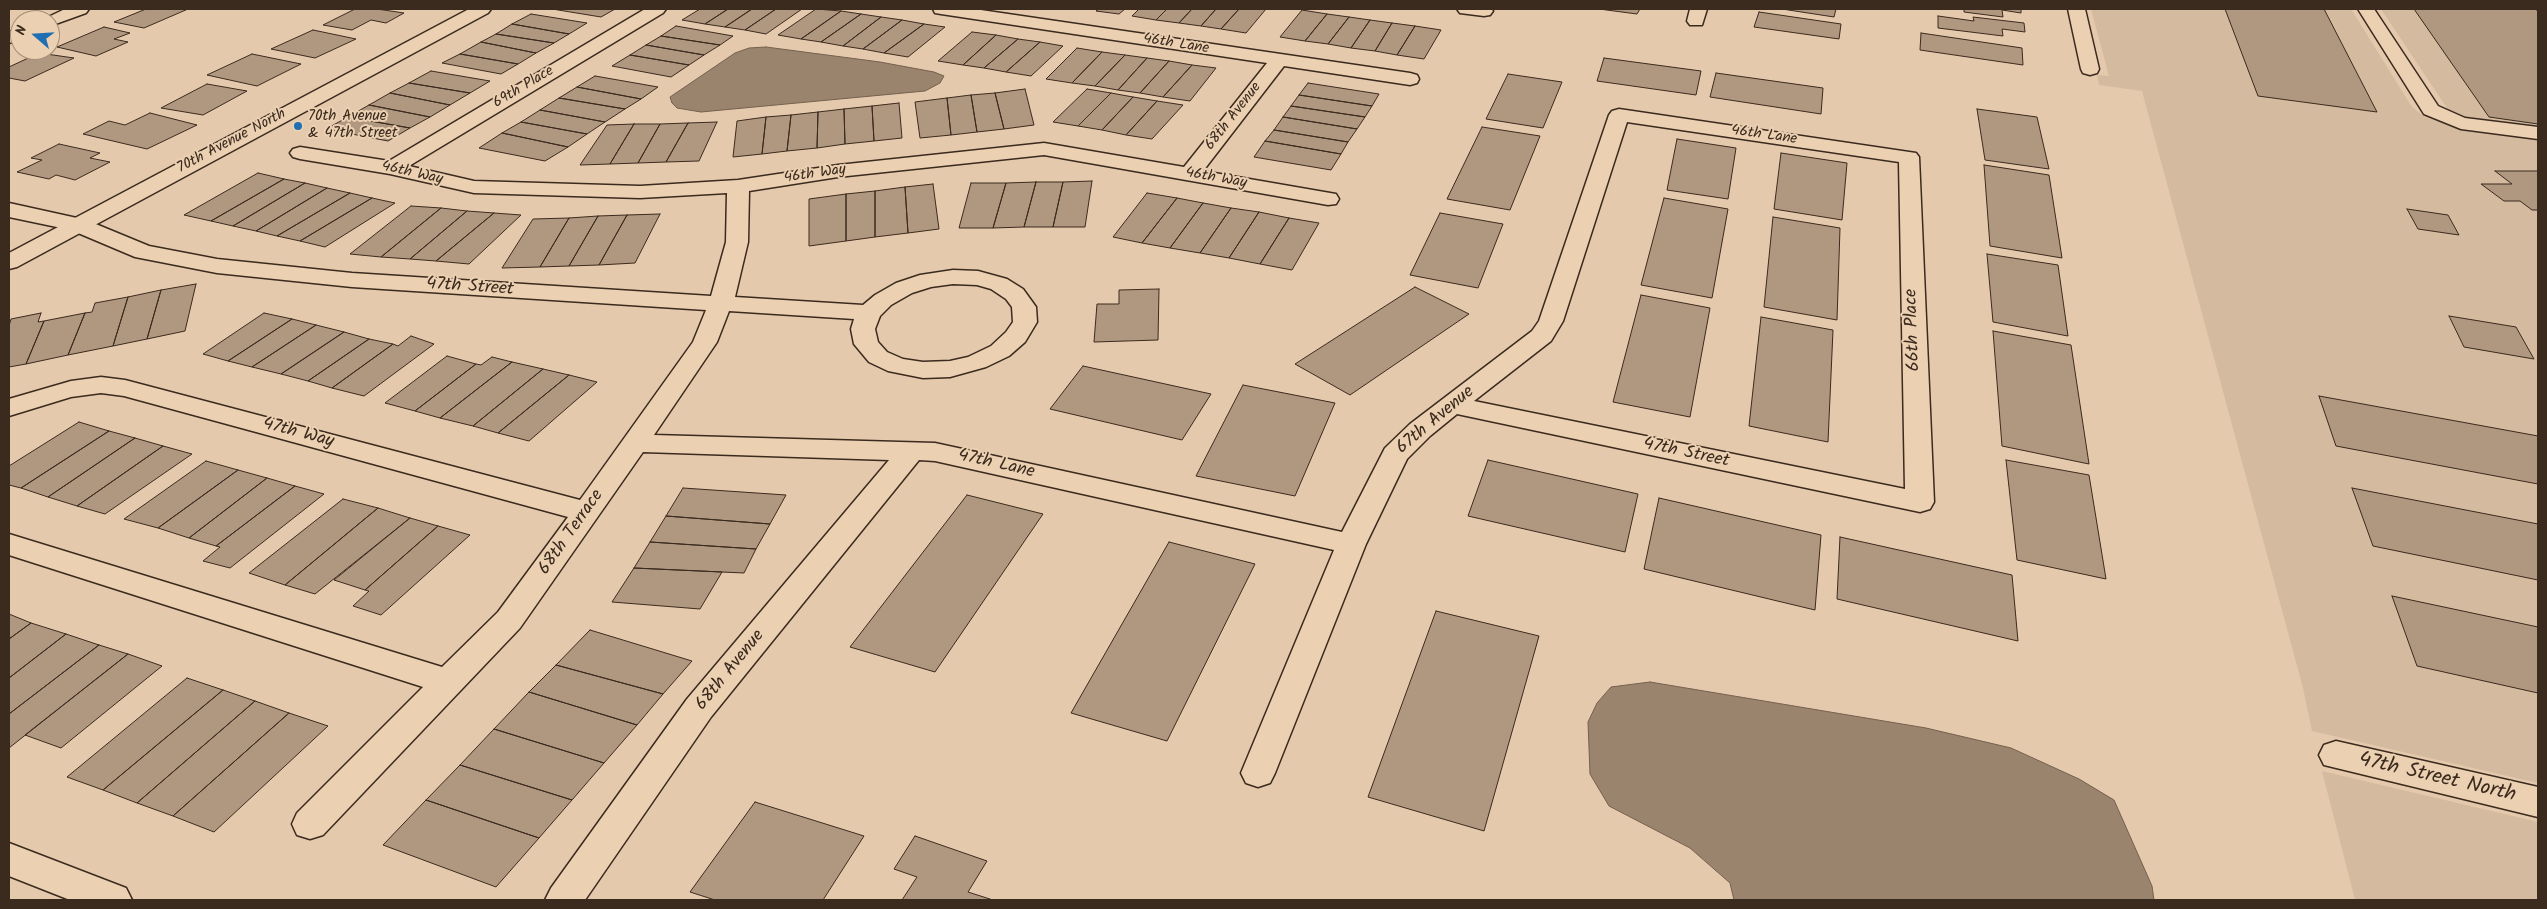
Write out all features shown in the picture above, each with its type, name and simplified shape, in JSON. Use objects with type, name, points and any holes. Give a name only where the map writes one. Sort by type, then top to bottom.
[{"type":"street","points":[[60,17],[80,9]]},
{"type":"street","name":"70th Avenue North","points":[[9,262],[482,9]]},
{"type":"street","name":"69th Place","points":[[392,168],[657,9]]},
{"type":"street","name":"46th Lane","points":[[941,9],[1410,79]]},
{"type":"street","points":[[1466,9],[1484,11]]},
{"type":"street","points":[[2076,9],[2090,68]]},
{"type":"street","points":[[2366,9],[2431,110],[2461,123],[2538,133]]},
{"type":"street","name":"68th Avenue","points":[[1190,174],[1279,60]]},
{"type":"street","name":"46th Lane","points":[[1619,116],[1909,158]]},
{"type":"street","name":"67th Avenue","points":[[1258,774],[1351,544],[1395,454],[1420,430],[1542,336],[1551,322],[1619,116]]},
{"type":"street","name":"46th Way","points":[[300,153],[392,168],[427,178],[474,187],[640,192],[738,186],[838,172],[1037,150],[1059,151],[1328,199]]},
{"type":"street","name":"66th Place","points":[[1909,158],[1920,502]]},
{"type":"street","name":"68th Terrace","points":[[310,824],[509,620],[587,512],[705,342],[728,284],[737,242],[738,186]]},
{"type":"street","points":[[9,210],[78,225]]},
{"type":"street","name":"47th Street","points":[[78,225],[143,252],[217,266],[352,280],[720,305],[869,313]]},
{"type":"street","points":[[953,277],[978,278],[999,284],[1015,294],[1024,307],[1024,322],[1016,337],[1000,351],[977,362],[950,369],[923,370],[898,366],[878,357],[866,344],[863,329],[869,313],[884,300],[904,288],[928,280],[953,277]]},
{"type":"street","name":"47th Way","points":[[9,408],[38,397],[71,389],[101,385],[126,388],[587,512]]},
{"type":"street","name":"47th Street","points":[[1453,405],[1920,502]]},
{"type":"street","name":"47th Lane","points":[[634,443],[935,452],[1351,544]]},
{"type":"street","name":"68th Avenue","points":[[564,900],[700,708],[911,452]]},
{"type":"street","points":[[9,544],[448,682]]},
{"type":"street","name":"47th Street North","points":[[2336,755],[2538,802]]},
{"type":"street","points":[[9,859],[112,900]]},
{"type":"shaded area","points":[[2091,9],[2351,9],[2412,107],[2425,117],[2465,130],[2538,139],[2538,783],[2312,731],[2303,688],[2142,91],[2099,85],[2097,75],[2109,76]]},
{"type":"shaded area","points":[[2381,9],[2538,9],[2538,127],[2463,117],[2449,111]]},
{"type":"shaded area","points":[[766,47],[880,62],[934,72],[944,76],[940,83],[925,91],[701,112],[677,108],[672,103],[670,97],[735,53],[749,48]]},
{"type":"shaded area","points":[[1650,682],[1926,728],[2011,748],[2079,779],[2114,800],[2152,886],[2154,900],[1734,900],[1730,883],[1690,848],[1609,806],[1590,774],[1588,722],[1597,703],[1611,687]]},
{"type":"shaded area","points":[[2322,771],[2538,822],[2538,900],[2355,900]]},
{"type":"building","points":[[146,9],[188,9],[144,28],[114,22]]},
{"type":"building","points":[[355,9],[377,9],[404,13],[386,23],[371,20],[352,30],[323,25]]},
{"type":"building","points":[[552,9],[615,9],[601,17]]},
{"type":"building","points":[[700,9],[728,9],[705,24],[682,20]]},
{"type":"building","points":[[728,9],[752,9],[725,27],[705,24]]},
{"type":"building","points":[[752,9],[776,9],[745,30],[725,27]]},
{"type":"building","points":[[776,9],[802,9],[766,34],[745,30]]},
{"type":"building","points":[[816,9],[841,11],[801,39],[778,35]]},
{"type":"building","points":[[1099,9],[1125,9],[1119,14],[1096,11]]},
{"type":"building","points":[[1139,9],[1167,9],[1156,20],[1132,16]]},
{"type":"building","points":[[1167,9],[1192,9],[1179,23],[1156,20]]},
{"type":"building","points":[[1192,9],[1216,9],[1201,26],[1179,23]]},
{"type":"building","points":[[1216,9],[1239,9],[1221,29],[1201,26]]},
{"type":"building","points":[[1239,9],[1266,9],[1246,33],[1221,29]]},
{"type":"building","points":[[1599,9],[1640,9],[1637,14]]},
{"type":"building","points":[[1782,9],[1836,9],[1834,17]]},
{"type":"building","points":[[1964,9],[2021,9],[2021,13],[2002,10],[2003,17],[1964,12]]},
{"type":"building","points":[[2225,9],[2324,9],[2377,112],[2258,96]]},
{"type":"building","points":[[2414,9],[2536,9],[2538,12],[2538,124],[2489,117]]},
{"type":"building","points":[[1302,10],[1327,14],[1305,41],[1280,37]]},
{"type":"building","points":[[841,11],[861,14],[821,42],[801,39]]},
{"type":"building","points":[[1759,12],[1841,24],[1839,39],[1754,27]]},
{"type":"building","points":[[531,14],[587,23],[569,34],[512,24]]},
{"type":"building","points":[[861,14],[881,17],[843,46],[821,42]]},
{"type":"building","points":[[1327,14],[1349,17],[1328,44],[1305,41]]},
{"type":"building","points":[[1938,16],[1974,21],[1973,17],[2024,23],[2025,32],[2002,29],[2003,36],[1938,28]]},
{"type":"building","points":[[881,17],[902,20],[863,49],[843,46]]},
{"type":"building","points":[[1349,17],[1370,20],[1351,48],[1328,44]]},
{"type":"building","points":[[902,20],[924,24],[884,53],[863,49]]},
{"type":"building","points":[[1370,20],[1392,23],[1375,51],[1351,48]]},
{"type":"building","points":[[1392,23],[1415,26],[1397,55],[1375,51]]},
{"type":"building","points":[[512,24],[569,34],[554,43],[496,34]]},
{"type":"building","points":[[924,24],[945,27],[908,57],[884,53]]},
{"type":"building","points":[[676,26],[733,36],[720,45],[661,36]]},
{"type":"building","points":[[1415,26],[1441,30],[1424,59],[1397,55]]},
{"type":"building","points":[[104,27],[130,33],[114,39],[128,42],[96,56],[60,48],[60,46]]},
{"type":"building","points":[[313,30],[356,39],[315,58],[271,49]]},
{"type":"building","points":[[972,32],[996,35],[963,65],[938,61]]},
{"type":"building","points":[[1921,33],[2022,48],[2023,65],[1920,50]]},
{"type":"building","points":[[496,34],[554,43],[536,53],[481,42]]},
{"type":"building","points":[[996,35],[1018,39],[984,68],[963,65]]},
{"type":"building","points":[[661,36],[720,45],[704,55],[646,45]]},
{"type":"building","points":[[1018,39],[1040,42],[1006,72],[984,68]]},
{"type":"building","points":[[481,42],[536,53],[518,64],[460,54]]},
{"type":"building","points":[[1040,42],[1063,46],[1031,76],[1006,72]]},
{"type":"building","points":[[646,45],[704,55],[689,65],[630,55]]},
{"type":"building","points":[[1077,48],[1102,52],[1072,83],[1046,79]]},
{"type":"building","points":[[1102,52],[1125,55],[1095,86],[1072,83]]},
{"type":"building","points":[[252,54],[301,64],[257,86],[207,75]]},
{"type":"building","points":[[460,54],[518,64],[501,74],[442,63]]},
{"type":"building","points":[[630,55],[689,65],[671,77],[612,66]]},
{"type":"building","points":[[1125,55],[1147,58],[1118,90],[1095,86]]},
{"type":"building","points":[[60,56],[74,58],[25,81],[9,78],[9,67],[24,60],[60,60]]},
{"type":"building","points":[[1147,58],[1169,61],[1140,93],[1118,90]]},
{"type":"building","points":[[1604,58],[1701,71],[1696,95],[1597,81]]},
{"type":"building","points":[[1169,61],[1192,65],[1163,97],[1140,93]]},
{"type":"building","points":[[1192,65],[1216,68],[1190,101],[1163,97]]},
{"type":"building","points":[[431,71],[490,81],[470,93],[409,83]]},
{"type":"building","points":[[1716,73],[1823,88],[1821,114],[1710,97]]},
{"type":"building","points":[[1508,74],[1562,82],[1543,128],[1486,119]]},
{"type":"building","points":[[595,76],[658,87],[641,99],[577,87]]},
{"type":"building","points":[[409,83],[470,93],[450,105],[390,93]]},
{"type":"building","points":[[1308,83],[1379,94],[1372,106],[1299,95]]},
{"type":"building","points":[[207,84],[247,91],[203,115],[161,108]]},
{"type":"building","points":[[577,87],[641,99],[625,109],[559,98]]},
{"type":"building","points":[[1025,89],[1034,125],[1004,129],[995,93]]},
{"type":"building","points":[[1087,89],[1111,93],[1078,126],[1053,122]]},
{"type":"building","points":[[390,93],[450,105],[430,117],[369,105]]},
{"type":"building","points":[[995,93],[1004,129],[977,132],[971,95]]},
{"type":"building","points":[[1111,93],[1133,97],[1102,130],[1078,126]]},
{"type":"building","points":[[971,95],[977,132],[951,135],[947,98]]},
{"type":"building","points":[[1299,95],[1372,106],[1365,117],[1291,106]]},
{"type":"building","points":[[1133,97],[1157,101],[1126,135],[1102,130]]},
{"type":"building","points":[[559,98],[625,109],[605,122],[540,110]]},
{"type":"building","points":[[947,98],[951,135],[920,138],[915,102]]},
{"type":"building","points":[[1157,101],[1183,105],[1152,139],[1126,135]]},
{"type":"building","points":[[899,103],[902,138],[874,141],[872,106]]},
{"type":"building","points":[[369,105],[430,117],[410,128],[348,117]]},
{"type":"building","points":[[872,106],[874,141],[845,144],[844,109]]},
{"type":"building","points":[[1291,106],[1365,117],[1357,129],[1283,117]]},
{"type":"building","points":[[844,109],[845,144],[817,148],[818,112]]},
{"type":"building","points":[[1977,109],[2037,117],[2049,169],[1985,160]]},
{"type":"building","points":[[540,110],[605,122],[587,134],[521,122]]},
{"type":"building","points":[[818,112],[817,148],[787,151],[791,115]]},
{"type":"building","points":[[150,113],[197,125],[147,149],[83,134],[109,121],[125,125]]},
{"type":"building","points":[[791,115],[787,151],[762,154],[766,117]]},
{"type":"building","points":[[348,117],[410,128],[388,141],[326,129]]},
{"type":"building","points":[[766,117],[762,154],[733,157],[737,121]]},
{"type":"building","points":[[1283,117],[1357,129],[1348,142],[1274,130]]},
{"type":"building","points":[[521,122],[587,134],[568,147],[502,133]]},
{"type":"building","points":[[717,122],[699,161],[666,162],[688,123]]},
{"type":"building","points":[[688,123],[666,162],[638,163],[660,124]]},
{"type":"building","points":[[634,124],[610,164],[580,165],[607,125]]},
{"type":"building","points":[[634,124],[660,124],[638,163],[610,164]]},
{"type":"building","points":[[1482,127],[1540,136],[1510,210],[1447,199]]},
{"type":"building","points":[[1274,130],[1348,142],[1341,154],[1265,141]]},
{"type":"building","points":[[502,133],[568,147],[545,161],[479,148]]},
{"type":"building","points":[[1677,139],[1736,148],[1728,199],[1667,190]]},
{"type":"building","points":[[1265,141],[1341,154],[1331,170],[1254,157]]},
{"type":"building","points":[[59,144],[100,153],[90,158],[110,162],[75,180],[56,175],[49,179],[17,172],[42,160],[31,158]]},
{"type":"building","points":[[1781,153],[1847,163],[1842,220],[1774,209]]},
{"type":"building","points":[[1984,165],[2049,175],[2062,258],[1990,246]]},
{"type":"building","points":[[2495,171],[2538,171],[2538,210],[2532,210],[2520,201],[2504,201],[2481,184],[2512,184]]},
{"type":"building","points":[[258,173],[284,179],[211,221],[184,215]]},
{"type":"building","points":[[284,179],[305,183],[233,226],[211,221]]},
{"type":"building","points":[[1092,181],[1085,227],[1053,227],[1063,182]]},
{"type":"building","points":[[1036,182],[1024,227],[993,228],[1006,183]]},
{"type":"building","points":[[1036,182],[1063,182],[1053,227],[1024,227]]},
{"type":"building","points":[[305,183],[327,188],[256,231],[233,226]]},
{"type":"building","points":[[971,183],[1006,183],[993,228],[959,228]]},
{"type":"building","points":[[933,184],[939,229],[908,233],[905,187]]},
{"type":"building","points":[[905,187],[908,233],[875,237],[875,191]]},
{"type":"building","points":[[327,188],[350,193],[277,236],[256,231]]},
{"type":"building","points":[[875,191],[875,237],[846,241],[846,194]]},
{"type":"building","points":[[350,193],[372,198],[300,241],[277,236]]},
{"type":"building","points":[[1147,193],[1177,198],[1142,243],[1113,237]]},
{"type":"building","points":[[846,194],[846,241],[809,246],[809,199]]},
{"type":"building","points":[[372,198],[395,203],[325,247],[300,241]]},
{"type":"building","points":[[1177,198],[1203,203],[1170,248],[1142,243]]},
{"type":"building","points":[[1664,198],[1728,209],[1712,298],[1641,285]]},
{"type":"building","points":[[1203,203],[1231,208],[1200,253],[1170,248]]},
{"type":"building","points":[[411,206],[441,208],[381,257],[350,254]]},
{"type":"building","points":[[441,208],[467,211],[410,259],[381,257]]},
{"type":"building","points":[[1231,208],[1259,212],[1229,258],[1200,253]]},
{"type":"building","points":[[2407,209],[2448,215],[2459,235],[2418,229]]},
{"type":"building","points":[[467,211],[494,213],[436,261],[410,259]]},
{"type":"building","points":[[1259,212],[1289,218],[1260,264],[1229,258]]},
{"type":"building","points":[[494,213],[521,215],[469,264],[436,261]]},
{"type":"building","points":[[1440,213],[1503,224],[1478,288],[1410,275]]},
{"type":"building","points":[[660,214],[635,263],[599,265],[627,215]]},
{"type":"building","points":[[627,215],[599,265],[569,266],[598,216]]},
{"type":"building","points":[[598,216],[569,266],[540,267],[569,218]]},
{"type":"building","points":[[1773,217],[1840,228],[1837,320],[1764,307]]},
{"type":"building","points":[[569,218],[540,267],[502,268],[533,219]]},
{"type":"building","points":[[1289,218],[1319,223],[1292,270],[1260,264]]},
{"type":"building","points":[[1987,254],[2058,265],[2068,336],[1993,322]]},
{"type":"building","points":[[196,284],[185,331],[147,339],[161,290]]},
{"type":"building","points":[[1415,287],[1469,314],[1350,395],[1295,364]]},
{"type":"building","points":[[1159,289],[1158,340],[1094,342],[1097,304],[1119,304],[1119,290]]},
{"type":"building","points":[[161,290],[147,339],[113,346],[128,297]]},
{"type":"building","points":[[1641,295],[1710,308],[1690,417],[1613,402]]},
{"type":"building","points":[[128,297],[113,346],[68,355],[85,313],[92,312],[95,303]]},
{"type":"building","points":[[41,313],[38,322],[44,321],[26,364],[9,367],[9,326],[11,319]]},
{"type":"building","points":[[85,313],[68,355],[26,364],[44,321]]},
{"type":"building","points":[[264,313],[292,319],[228,361],[203,354]]},
{"type":"building","points":[[2449,316],[2516,327],[2534,359],[2464,347]]},
{"type":"building","points":[[1761,317],[1833,330],[1828,442],[1749,426]]},
{"type":"building","points":[[292,319],[316,325],[252,367],[228,361]]},
{"type":"building","points":[[316,325],[344,332],[281,374],[252,367]]},
{"type":"building","points":[[1993,331],[2071,345],[2089,464],[2002,446]]},
{"type":"building","points":[[344,332],[369,339],[308,381],[281,374]]},
{"type":"building","points":[[411,336],[434,344],[364,396],[332,388],[393,344],[398,346]]},
{"type":"building","points":[[369,339],[393,344],[332,388],[308,381]]},
{"type":"building","points":[[447,356],[476,364],[415,411],[385,403]]},
{"type":"building","points":[[492,357],[512,362],[440,418],[415,411],[476,364],[481,365]]},
{"type":"building","points":[[512,362],[543,369],[473,426],[440,418]]},
{"type":"building","points":[[1083,366],[1211,394],[1182,440],[1050,409]]},
{"type":"building","points":[[543,369],[569,375],[498,433],[473,426]]},
{"type":"building","points":[[569,375],[597,382],[529,441],[498,433]]},
{"type":"building","points":[[1243,385],[1335,403],[1295,496],[1196,476]]},
{"type":"building","points":[[2319,396],[2538,436],[2538,484],[2336,446]]},
{"type":"building","points":[[79,422],[109,431],[21,488],[9,485],[9,466]]},
{"type":"building","points":[[109,431],[135,438],[48,497],[21,488]]},
{"type":"building","points":[[135,438],[163,446],[77,506],[48,497]]},
{"type":"building","points":[[163,446],[192,454],[105,514],[77,506]]},
{"type":"building","points":[[1488,460],[1638,494],[1625,552],[1468,516]]},
{"type":"building","points":[[2006,460],[2089,475],[2106,579],[2017,560]]},
{"type":"building","points":[[206,461],[238,470],[158,528],[124,519]]},
{"type":"building","points":[[238,470],[267,478],[189,538],[158,528]]},
{"type":"building","points":[[267,478],[295,486],[216,546],[189,538]]},
{"type":"building","points":[[295,486],[324,494],[230,568],[203,561],[220,547],[216,546]]},
{"type":"building","points":[[683,488],[786,495],[770,524],[666,516]]},
{"type":"building","points":[[2352,488],[2538,524],[2538,580],[2373,546]]},
{"type":"building","points":[[967,495],[1043,514],[935,672],[850,647]]},
{"type":"building","points":[[1659,498],[1821,535],[1815,610],[1644,569]]},
{"type":"building","points":[[343,499],[378,508],[285,585],[249,573]]},
{"type":"building","points":[[378,508],[410,518],[315,594],[285,585]]},
{"type":"building","points":[[666,516],[770,524],[756,549],[650,542]]},
{"type":"building","points":[[410,518],[438,526],[365,590],[334,580]]},
{"type":"building","points":[[438,526],[470,535],[381,615],[353,606],[369,591],[365,590]]},
{"type":"building","points":[[1840,537],[2012,575],[2018,641],[1837,599]]},
{"type":"building","points":[[650,542],[756,549],[744,573],[634,568]]},
{"type":"building","points":[[1169,542],[1255,564],[1167,741],[1071,713]]},
{"type":"building","points":[[634,568],[722,572],[700,609],[612,602]]},
{"type":"building","points":[[2392,596],[2538,627],[2538,693],[2417,666]]},
{"type":"building","points":[[1436,611],[1539,636],[1484,831],[1368,797]]},
{"type":"building","points":[[9,614],[31,623],[9,639]]},
{"type":"building","points":[[31,623],[66,634],[9,678],[9,639]]},
{"type":"building","points":[[590,630],[692,661],[663,694],[556,665]]},
{"type":"building","points":[[66,634],[99,645],[9,714],[9,678]]},
{"type":"building","points":[[99,645],[128,654],[9,748],[9,714]]},
{"type":"building","points":[[128,654],[162,666],[61,748],[25,735]]},
{"type":"building","points":[[556,665],[663,694],[637,725],[529,692]]},
{"type":"building","points":[[187,678],[223,690],[103,790],[67,777]]},
{"type":"building","points":[[223,690],[255,701],[137,803],[103,790]]},
{"type":"building","points":[[529,692],[637,725],[604,763],[494,729]]},
{"type":"building","points":[[255,701],[289,713],[173,816],[137,803]]},
{"type":"building","points":[[289,713],[328,726],[214,832],[173,816]]},
{"type":"building","points":[[494,729],[604,763],[572,800],[460,765]]},
{"type":"building","points":[[460,765],[572,800],[539,838],[426,800]]},
{"type":"building","points":[[426,800],[539,838],[496,887],[383,845]]},
{"type":"building","points":[[755,802],[864,836],[823,900],[715,900],[690,892]]},
{"type":"building","points":[[915,836],[987,861],[968,892],[993,900],[902,900],[917,877],[894,869]]},
{"type":"place","name":"70th Avenue & 47th Street","points":[[298,126]]}]
